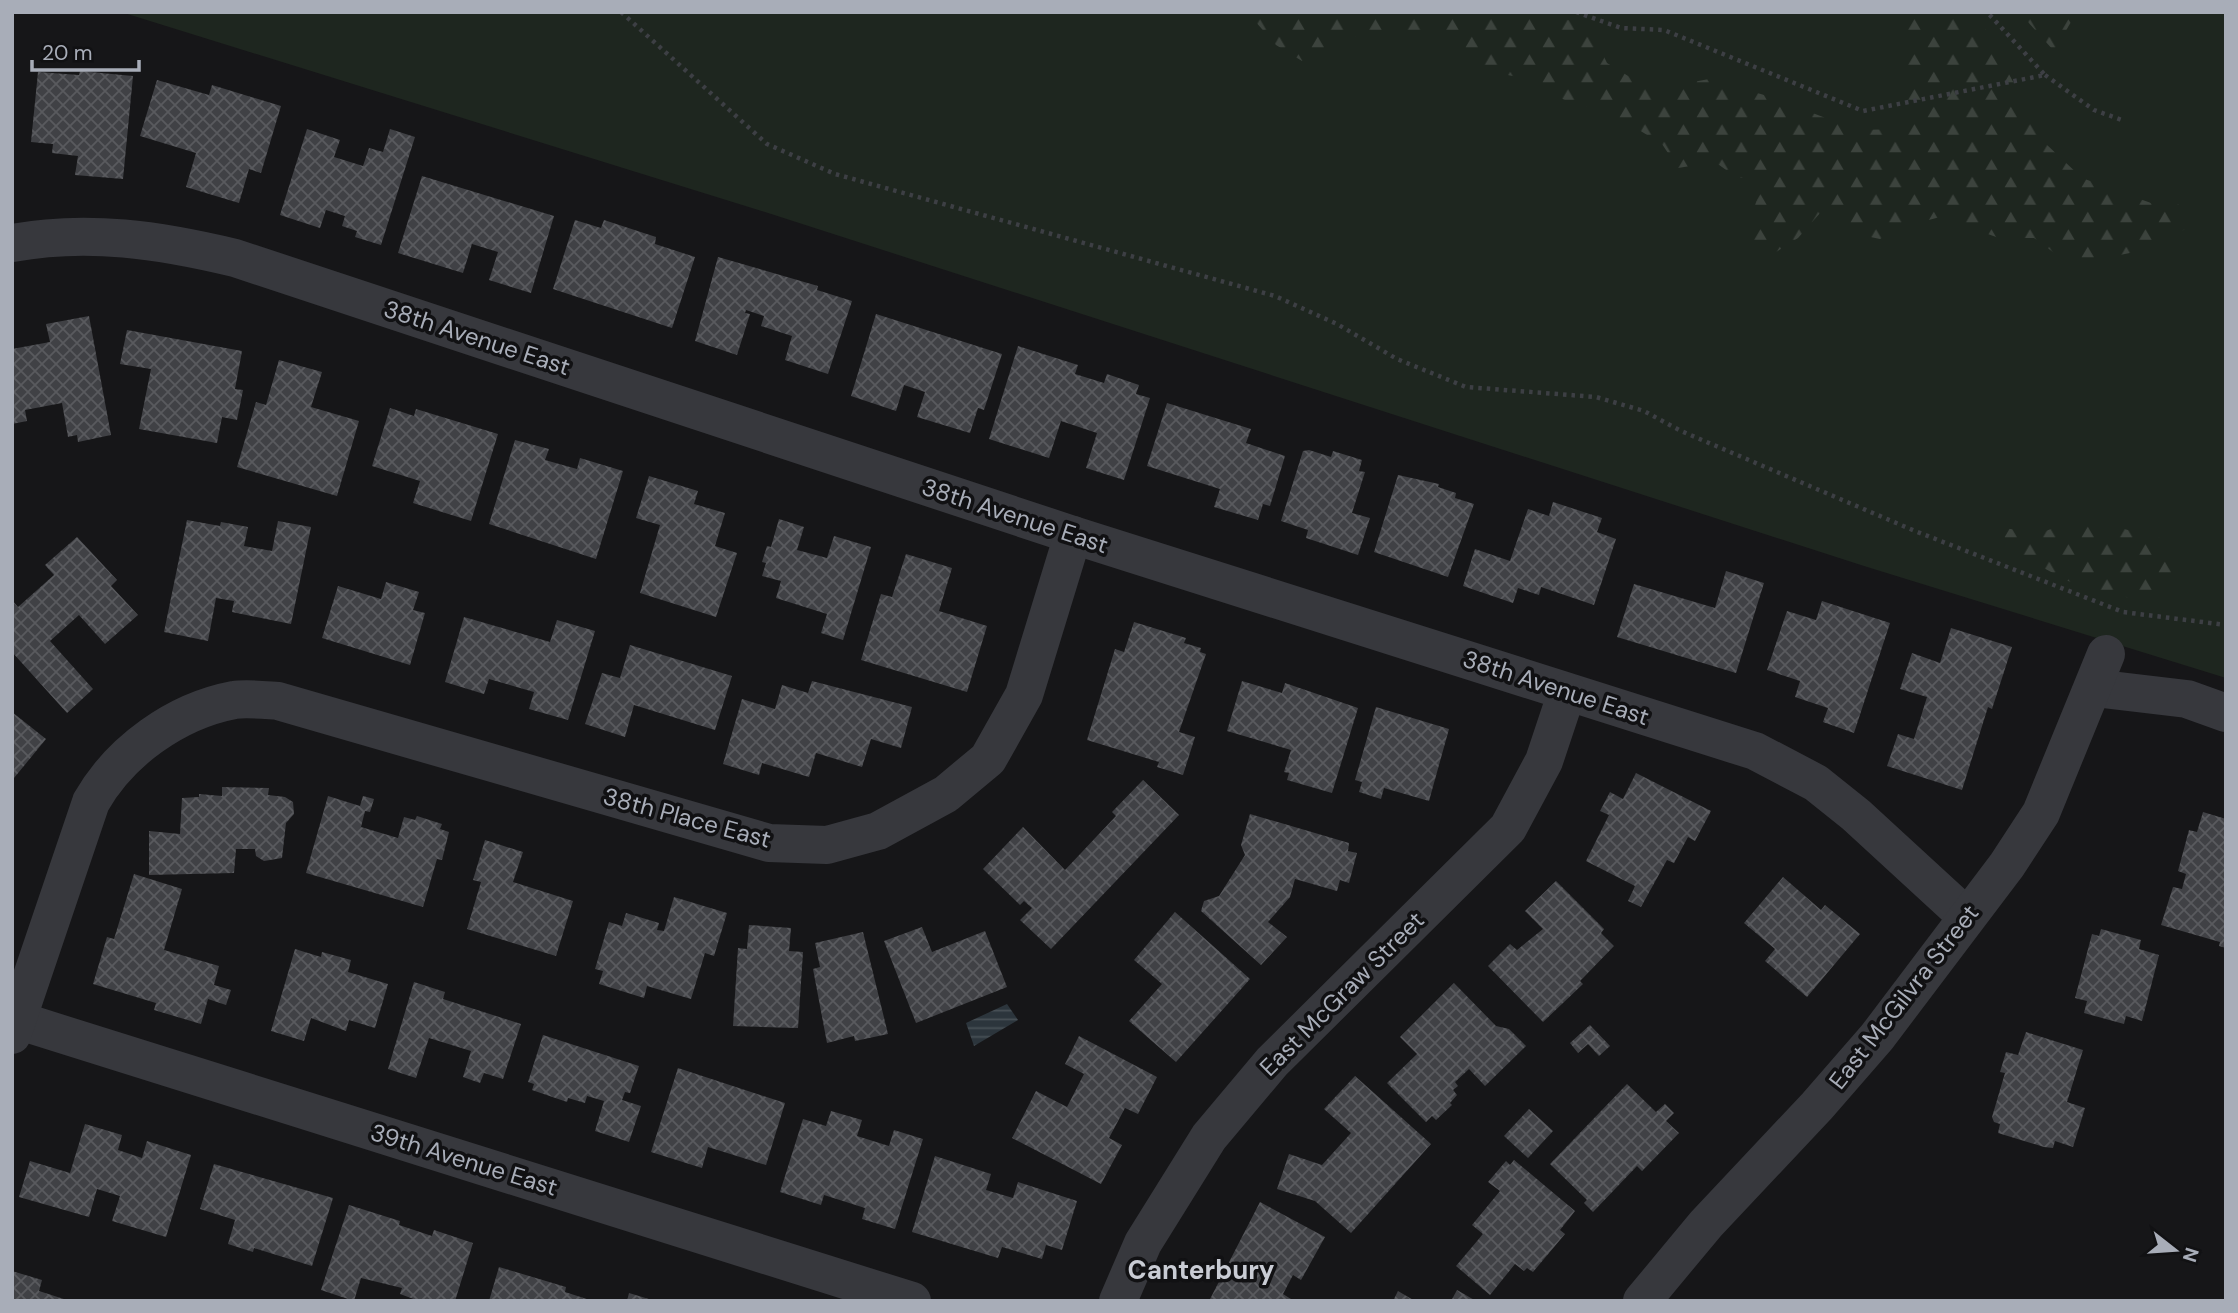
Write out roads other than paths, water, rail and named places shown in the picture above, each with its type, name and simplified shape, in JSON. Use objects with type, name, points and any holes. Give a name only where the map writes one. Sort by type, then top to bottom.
[{"type":"street","name":"38th Avenue East","points":[[12,243],[53,236],[143,239],[234,258],[1073,536],[1755,751],[1816,783],[1856,815],[1967,917]]},
{"type":"street","name":"38th Place East","points":[[15,1027],[91,802],[106,776],[145,741],[185,715],[236,700],[278,701],[769,843],[827,845],[878,831],[946,794],[988,758],[1024,695],[1073,536]]},
{"type":"street","name":"East McGilvra Street","points":[[1643,1301],[1706,1224],[1817,1106],[1877,1037],[2007,866],[2041,813],[2100,671],[2226,713]]},
{"type":"street","name":"East McGraw Street","points":[[1118,1301],[1143,1243],[1218,1126],[1272,1062],[1508,828],[1544,761],[1567,692]]},
{"type":"street","name":"39th Avenue East","points":[[15,1027],[912,1301]]},
{"type":"district","name":"Canterbury","points":[[1201,1270]]}]
